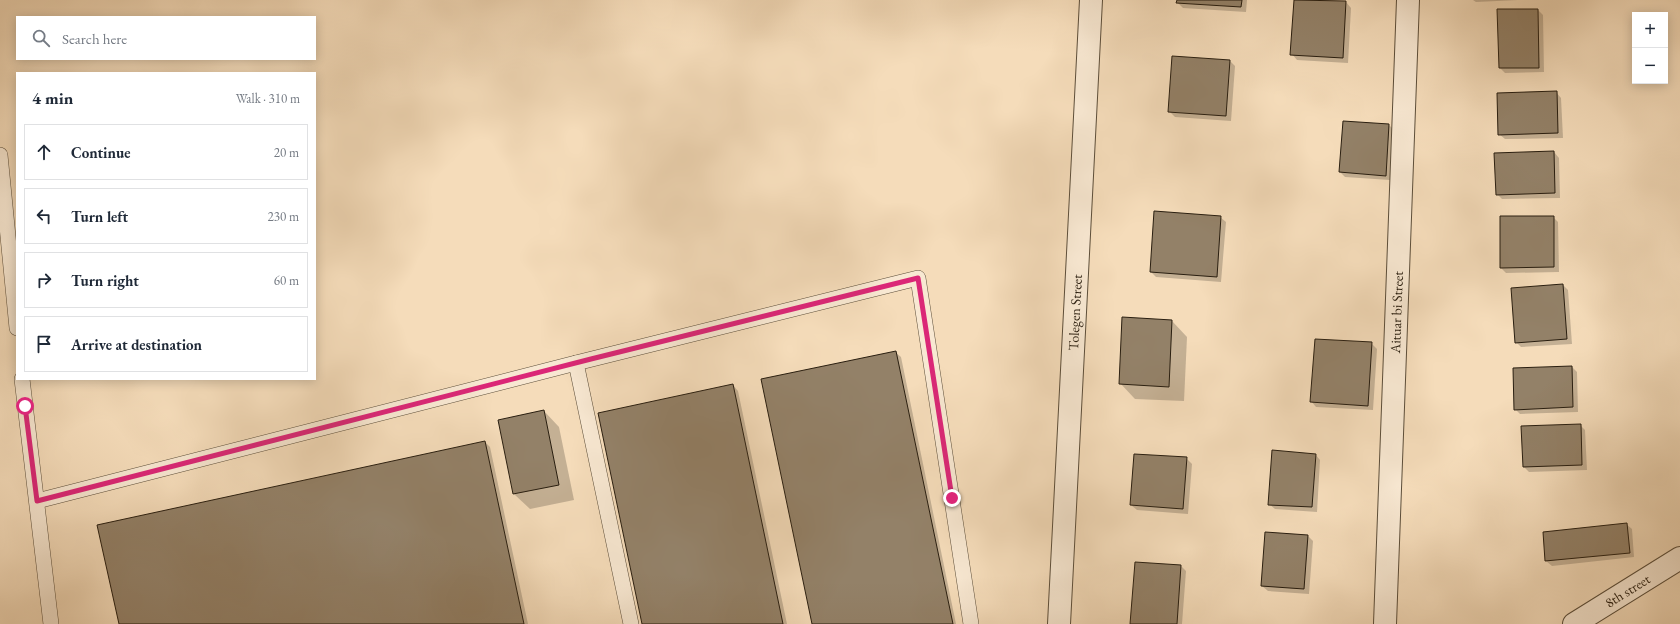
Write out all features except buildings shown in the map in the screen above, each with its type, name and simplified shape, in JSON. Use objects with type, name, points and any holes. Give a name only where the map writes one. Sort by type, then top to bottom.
[{"type":"street","name":"Tolegen Street","points":[[1058,624],[1091,0]]},
{"type":"street","name":"Aituar bi Street","points":[[1386,624],[1408,0]]},
{"type":"street","name":"8th street","points":[[1574,624],[1680,558]]},
{"type":"lane","points":[[0,155],[16,318]]},
{"type":"lane","points":[[37,501],[576,363],[918,278],[971,624]]},
{"type":"lane","points":[[576,363],[631,624]]},
{"type":"lane","points":[[22,380],[51,624]]},
{"type":"route","points":[[25,406],[37,501],[591,359],[918,278],[952,498]]}]
